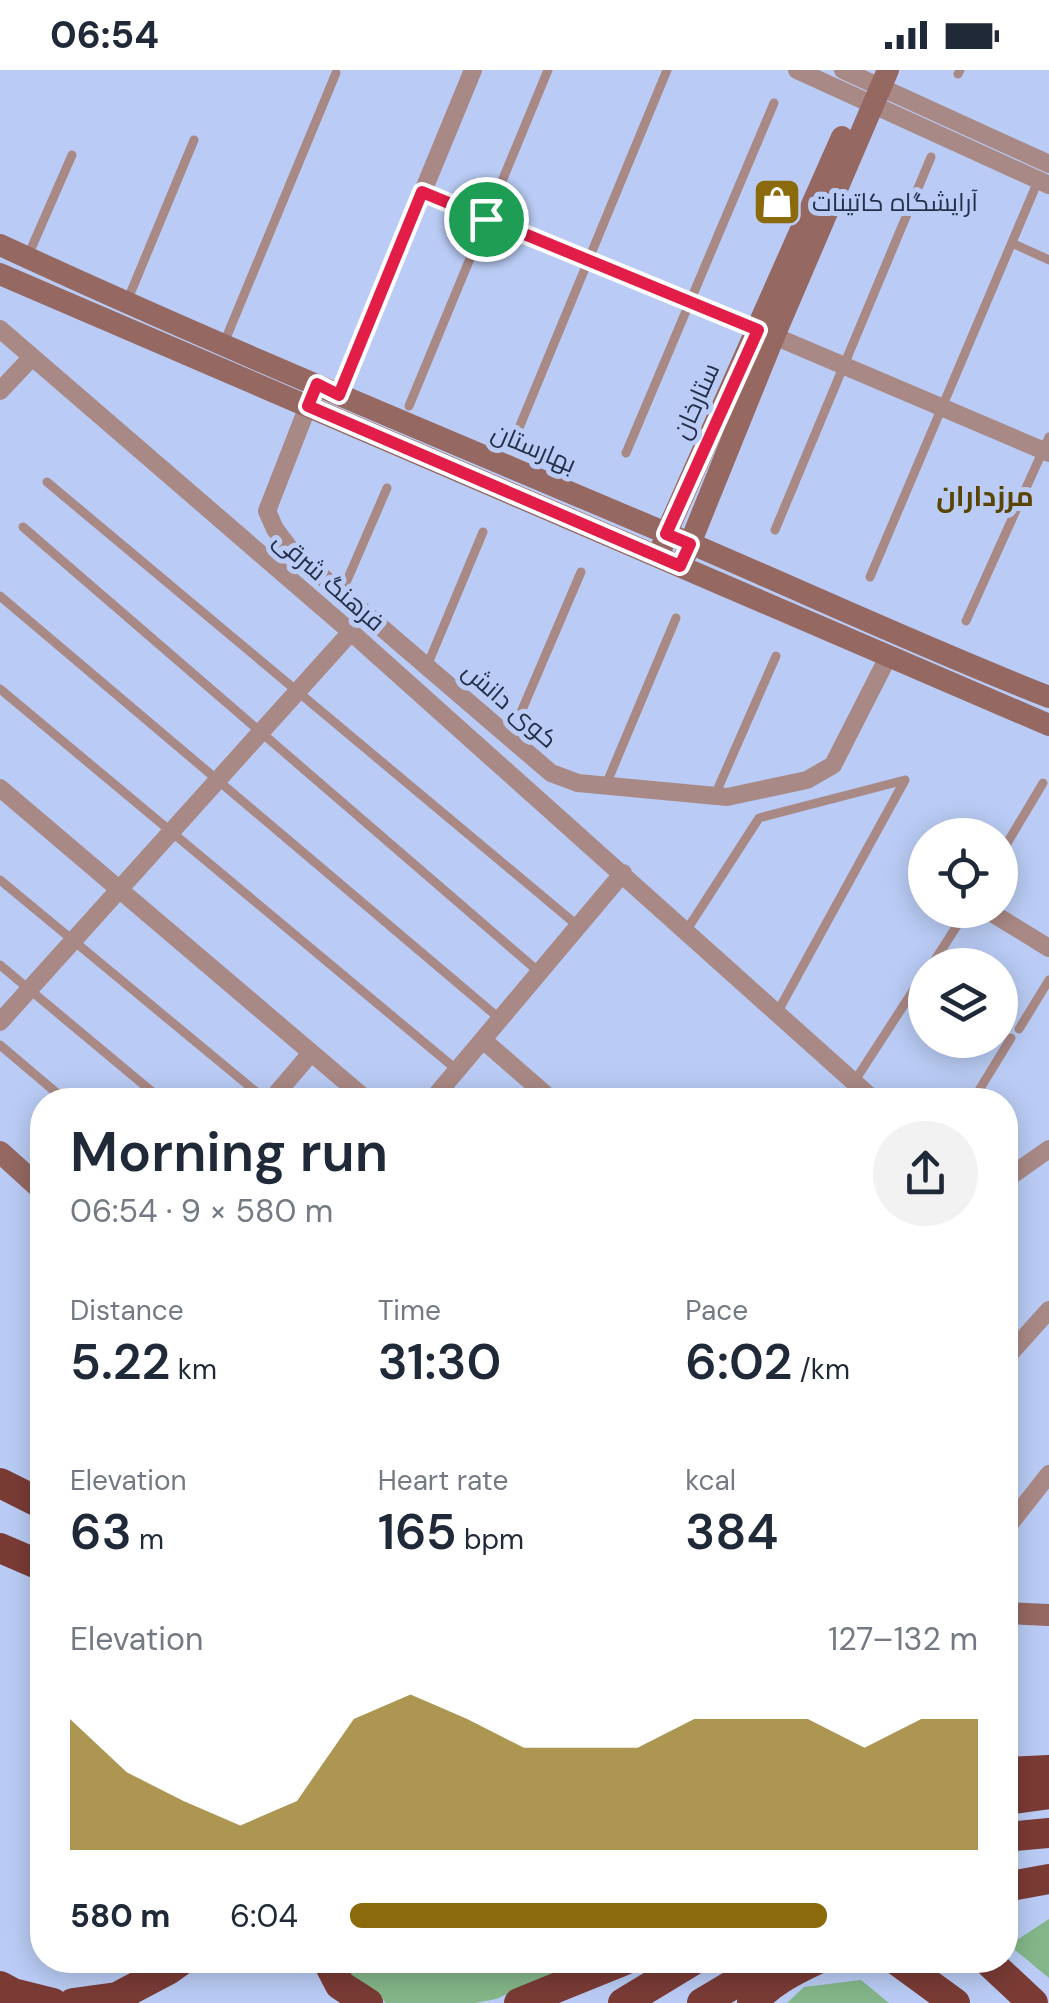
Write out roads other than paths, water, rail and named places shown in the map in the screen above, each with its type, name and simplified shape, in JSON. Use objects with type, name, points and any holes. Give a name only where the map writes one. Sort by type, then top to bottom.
[{"type":"highway","points":[[0,1483],[30,1498]]},
{"type":"highway","points":[[2,1549],[30,1561]]},
{"type":"highway","points":[[2,1549],[30,1568]]},
{"type":"highway","points":[[1018,1771],[1049,1770]]},
{"type":"highway","points":[[1018,1798],[1049,1794]]},
{"type":"highway","points":[[1018,1836],[1049,1833]]},
{"type":"highway","points":[[1018,1885],[1049,1879]]},
{"type":"highway","points":[[73,2003],[117,1997],[162,1973]]},
{"type":"highway","points":[[334,1973],[340,1985],[368,2003]]},
{"type":"highway","points":[[518,2003],[593,1973]]},
{"type":"highway","points":[[623,2003],[673,1973]]},
{"type":"highway","points":[[702,2003],[752,1973]]},
{"type":"highway","points":[[752,2003],[789,1973]]},
{"type":"highway","points":[[893,1973],[916,2003]]},
{"type":"highway","points":[[914,1973],[955,2003]]},
{"type":"highway","points":[[1001,1973],[1033,2003]]},
{"type":"highway","points":[[15,1994],[53,2003]]},
{"type":"street","points":[[323,400],[422,192],[474,70]]},
{"type":"street","points":[[797,70],[873,85]]},
{"type":"street","points":[[844,70],[1046,168]]},
{"type":"street","name":"ستارخان","points":[[669,562],[666,534],[766,333],[873,85]]},
{"type":"street","points":[[422,192],[1047,447]]},
{"type":"street","name":"بهارستان","points":[[0,245],[222,346],[323,400],[669,562],[1049,725]]},
{"type":"street","name":"بهارستان","points":[[0,274],[666,534],[1049,697]]},
{"type":"street","name":"فرهنگ شرقی","points":[[0,329],[351,632],[859,1088]]},
{"type":"street","name":"ستارخان","points":[[669,562],[690,544],[766,333]]},
{"type":"street","points":[[0,391],[32,357]]},
{"type":"street","name":"کوی دانش","points":[[323,400],[267,511],[275,529],[290,549],[550,773],[605,787],[728,797],[807,780],[833,765],[888,656]]},
{"type":"street","points":[[0,1022],[351,632]]},
{"type":"street","points":[[0,788],[353,1088]]},
{"type":"street","points":[[442,1088],[623,874]]},
{"type":"street","points":[[1016,928],[1049,948]]},
{"type":"street","points":[[483,1040],[538,1088]]},
{"type":"street","points":[[279,1088],[311,1053]]},
{"type":"street","points":[[1018,1171],[1049,1149]]},
{"type":"street","points":[[0,1152],[30,1179]]},
{"type":"street","points":[[1018,1345],[1049,1310]]},
{"type":"street","points":[[1018,1513],[1049,1474]]},
{"type":"street","points":[[1018,1614],[1049,1615]]},
{"type":"lane","points":[[408,406],[548,70]]},
{"type":"lane","points":[[519,428],[667,70]]},
{"type":"lane","points":[[222,346],[336,74]]},
{"type":"lane","points":[[626,453],[774,103]]},
{"type":"lane","points":[[127,303],[194,140]]},
{"type":"lane","points":[[27,258],[72,155]]},
{"type":"lane","points":[[774,530],[932,157]]},
{"type":"lane","points":[[870,577],[1046,168]]},
{"type":"lane","points":[[1012,243],[1049,260]]},
{"type":"lane","points":[[966,621],[1047,447]]},
{"type":"lane","points":[[47,482],[578,926]]},
{"type":"lane","points":[[341,594],[387,488]]},
{"type":"lane","points":[[22,527],[539,972]]},
{"type":"lane","points":[[427,666],[483,532]]},
{"type":"lane","points":[[510,738],[581,572]]},
{"type":"lane","points":[[0,596],[500,1019]]},
{"type":"lane","points":[[605,787],[676,618]]},
{"type":"lane","points":[[715,796],[776,656]]},
{"type":"lane","points":[[0,688],[457,1070]]},
{"type":"lane","points":[[686,931],[760,818],[905,780],[777,1012]]},
{"type":"lane","points":[[1018,824],[1043,782]]},
{"type":"lane","points":[[0,880],[253,1088]]},
{"type":"lane","points":[[0,965],[148,1088]]},
{"type":"lane","points":[[1019,1029],[1049,980]]},
{"type":"lane","points":[[868,1088],[908,1006]]},
{"type":"lane","points":[[0,1044],[51,1088]]},
{"type":"lane","points":[[980,1088],[998,1058]]},
{"type":"place","name":"آرایشگاه کاتینات","points":[[777,202]]},
{"type":"district","name":"مرزداران","points":[[985,496]]}]
